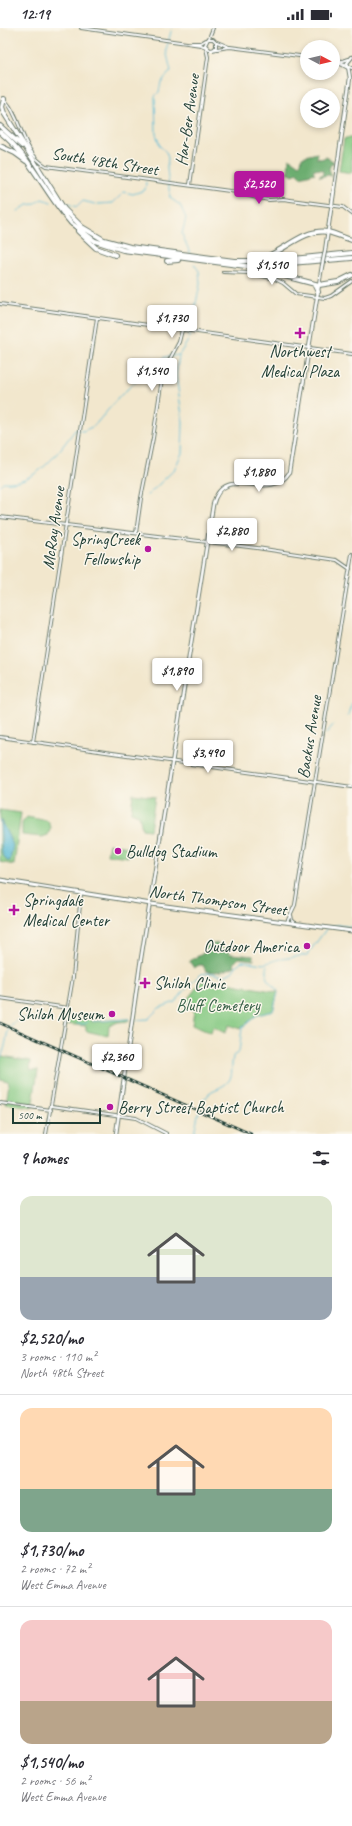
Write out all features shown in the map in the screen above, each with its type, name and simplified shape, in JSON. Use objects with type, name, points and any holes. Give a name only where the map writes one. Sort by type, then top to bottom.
[{"type":"highway","points":[[4,99],[2,107],[4,113],[67,212],[79,224],[99,237],[130,247],[227,260],[273,261],[352,253]]},
{"type":"highway","points":[[2,107],[5,104],[9,105]]},
{"type":"highway","points":[[0,126],[31,157]]},
{"type":"highway","points":[[0,132],[17,148],[30,164],[60,210],[93,247],[103,252],[115,254]]},
{"type":"highway","points":[[0,146],[18,154],[30,164]]},
{"type":"highway","points":[[71,223],[90,238],[111,247],[187,260],[246,266],[319,285],[338,282],[352,275]]},
{"type":"highway","points":[[250,261],[269,256],[306,236],[328,232],[352,240]]},
{"type":"highway","points":[[246,266],[352,258]]},
{"type":"highway","points":[[167,261],[187,260]]},
{"type":"highway","points":[[314,284],[318,295]]},
{"type":"main road","points":[[350,77],[348,66],[351,58]]},
{"type":"main road","points":[[348,66],[352,68]]},
{"type":"main road","points":[[116,1134],[131,1024],[214,500],[222,489],[229,484],[239,483],[269,486],[279,482],[285,477],[291,465],[332,206],[350,77],[352,72]]},
{"type":"main road","name":"North Thompson Street","points":[[0,880],[81,894],[352,931]]},
{"type":"street","points":[[81,28],[190,43],[201,45],[213,50],[220,47],[230,47]]},
{"type":"street","points":[[206,48],[205,43],[213,28]]},
{"type":"street","points":[[212,31],[216,46],[213,50]]},
{"type":"street","points":[[190,43],[200,43],[208,39],[215,40],[220,45],[230,47],[300,56]]},
{"type":"street","name":"Har-Ber Avenue","points":[[190,186],[208,57],[206,48]]},
{"type":"street","name":"Har-Ber Avenue","points":[[208,57],[213,50]]},
{"type":"street","points":[[340,61],[351,58]]},
{"type":"street","points":[[340,62],[348,66]]},
{"type":"street","points":[[340,63],[346,66],[350,77]]},
{"type":"street","name":"South 48th Street","points":[[4,99],[9,105],[30,148],[38,159],[46,166],[237,192],[269,200],[282,199],[346,208],[352,214]]},
{"type":"street","points":[[223,272],[250,273],[275,279],[283,283],[296,294],[332,296],[352,281]]},
{"type":"street","points":[[0,304],[352,354]]},
{"type":"street","name":"McRay Avenue","points":[[33,742],[97,318]]},
{"type":"street","points":[[136,533],[154,431],[162,372],[180,339],[182,330]]},
{"type":"street","points":[[0,517],[208,541],[333,560],[343,564],[351,570]]},
{"type":"street","name":"Backus Avenue","points":[[286,923],[295,905],[344,593],[351,570],[352,554]]},
{"type":"street","points":[[343,564],[348,565],[351,560]]},
{"type":"street","points":[[0,737],[352,787]]},
{"type":"street","points":[[46,1134],[67,1015],[75,960],[81,894]]},
{"type":"street","points":[[291,915],[292,920],[297,924]]},
{"type":"street","points":[[0,998],[68,1008]]},
{"type":"street","points":[[0,1103],[51,1110]]},
{"type":"street","points":[[52,1106],[136,1118],[167,1134]]},
{"type":"green space","points":[[352,138],[352,173],[339,171],[344,139]]},
{"type":"green space","points":[[317,153],[318,156],[316,158],[321,159],[326,157],[333,161],[334,164],[331,164],[329,169],[332,176],[327,175],[320,177],[319,176],[323,174],[323,170],[314,169],[313,171],[315,173],[300,177],[298,173],[293,175],[288,172],[289,158],[299,165],[302,157]]},
{"type":"green space","points":[[133,794],[155,797],[150,830],[142,829],[139,815],[131,812]]},
{"type":"green space","points":[[0,810],[21,813],[14,865],[0,862]]},
{"type":"green space","points":[[27,817],[48,821],[51,827],[48,835],[42,837],[22,835],[22,823]]},
{"type":"green space","name":"Bulldog Stadium","points":[[109,844],[129,847],[128,857],[107,854]]},
{"type":"green space","points":[[208,943],[218,944],[231,954],[253,956],[254,960],[239,958],[234,963],[235,966],[218,972],[206,971],[203,965],[199,965],[194,968],[189,961],[204,953]]},
{"type":"green space","name":"Bluff Cemetery","points":[[210,980],[278,992],[273,1011],[257,1015],[240,1029],[229,1025],[225,1033],[213,1027],[211,1033],[192,1025],[195,1004],[185,1002],[201,982]]},
{"type":"green space","points":[[67,1015],[92,1018],[92,1022],[128,1019],[129,1021],[118,1022],[109,1026],[108,1036],[86,1031],[86,1026],[66,1024]]},
{"type":"green space","points":[[2,1056],[31,1061],[30,1069],[38,1070],[32,1108],[6,1104],[9,1083],[8,1081],[0,1079],[0,1059]]},
{"type":"water","points":[[0,819],[13,845],[10,861],[7,861],[2,853]]},
{"type":"waterway","points":[[172,28],[166,50],[171,71],[161,82],[159,92],[155,96],[156,134],[160,146],[166,152],[168,158],[167,168],[170,198],[180,205],[186,218],[182,234],[190,253]]},
{"type":"waterway","points":[[98,204],[113,203],[124,192],[133,194],[145,190],[146,182]]},
{"type":"waterway","points":[[18,211],[27,205],[34,204],[42,199],[51,202]]},
{"type":"waterway","points":[[62,202],[77,207],[83,201],[95,204]]},
{"type":"waterway","points":[[0,485],[3,482],[15,482],[26,479],[36,473],[53,458],[75,430],[83,431],[94,426],[121,395],[160,360],[165,357],[179,355],[188,341],[200,284],[199,271],[194,264]]},
{"type":"waterway","points":[[151,492],[174,470],[182,453],[183,422],[176,375],[179,356]]},
{"type":"waterway","points":[[347,716],[349,715],[352,703]]},
{"type":"waterway","points":[[326,734],[333,725]]},
{"type":"waterway","points":[[330,926],[338,925],[352,927]]},
{"type":"waterway","points":[[282,959],[307,955],[327,928]]},
{"type":"waterway","points":[[135,1020],[148,1019],[159,1008],[175,1002],[193,981],[202,974],[211,973],[224,976],[232,972],[242,961],[263,964],[280,959]]},
{"type":"waterway","points":[[267,966],[267,979],[278,991]]},
{"type":"waterway","points":[[233,1056],[239,1052],[242,1028],[257,1015],[273,1011],[278,993]]},
{"type":"waterway","points":[[0,1059],[4,1050],[7,1035],[13,1023],[24,1018],[49,1020]]},
{"type":"waterway","points":[[93,1021],[129,1019]]},
{"type":"waterway","points":[[77,1024],[84,1024],[88,1022]]},
{"type":"waterway","points":[[194,1134],[201,1104],[208,1094],[224,1085],[230,1079],[233,1057]]},
{"type":"railway","points":[[0,1023],[251,1134]]},
{"type":"place","name":"Northwest Medical Plaza","points":[[300,333]]},
{"type":"place","name":"SpringCreek Fellowship","points":[[148,549]]},
{"type":"place","name":"Bulldog Stadium","points":[[118,851]]},
{"type":"place","name":"Springdale Medical Center","points":[[14,910]]},
{"type":"place","name":"Outdoor America","points":[[307,946]]},
{"type":"place","name":"Shiloh Clinic","points":[[145,983]]},
{"type":"place","name":"Shiloh Museum","points":[[112,1014]]},
{"type":"place","name":"Berry Street Baptist Church","points":[[110,1107]]}]
